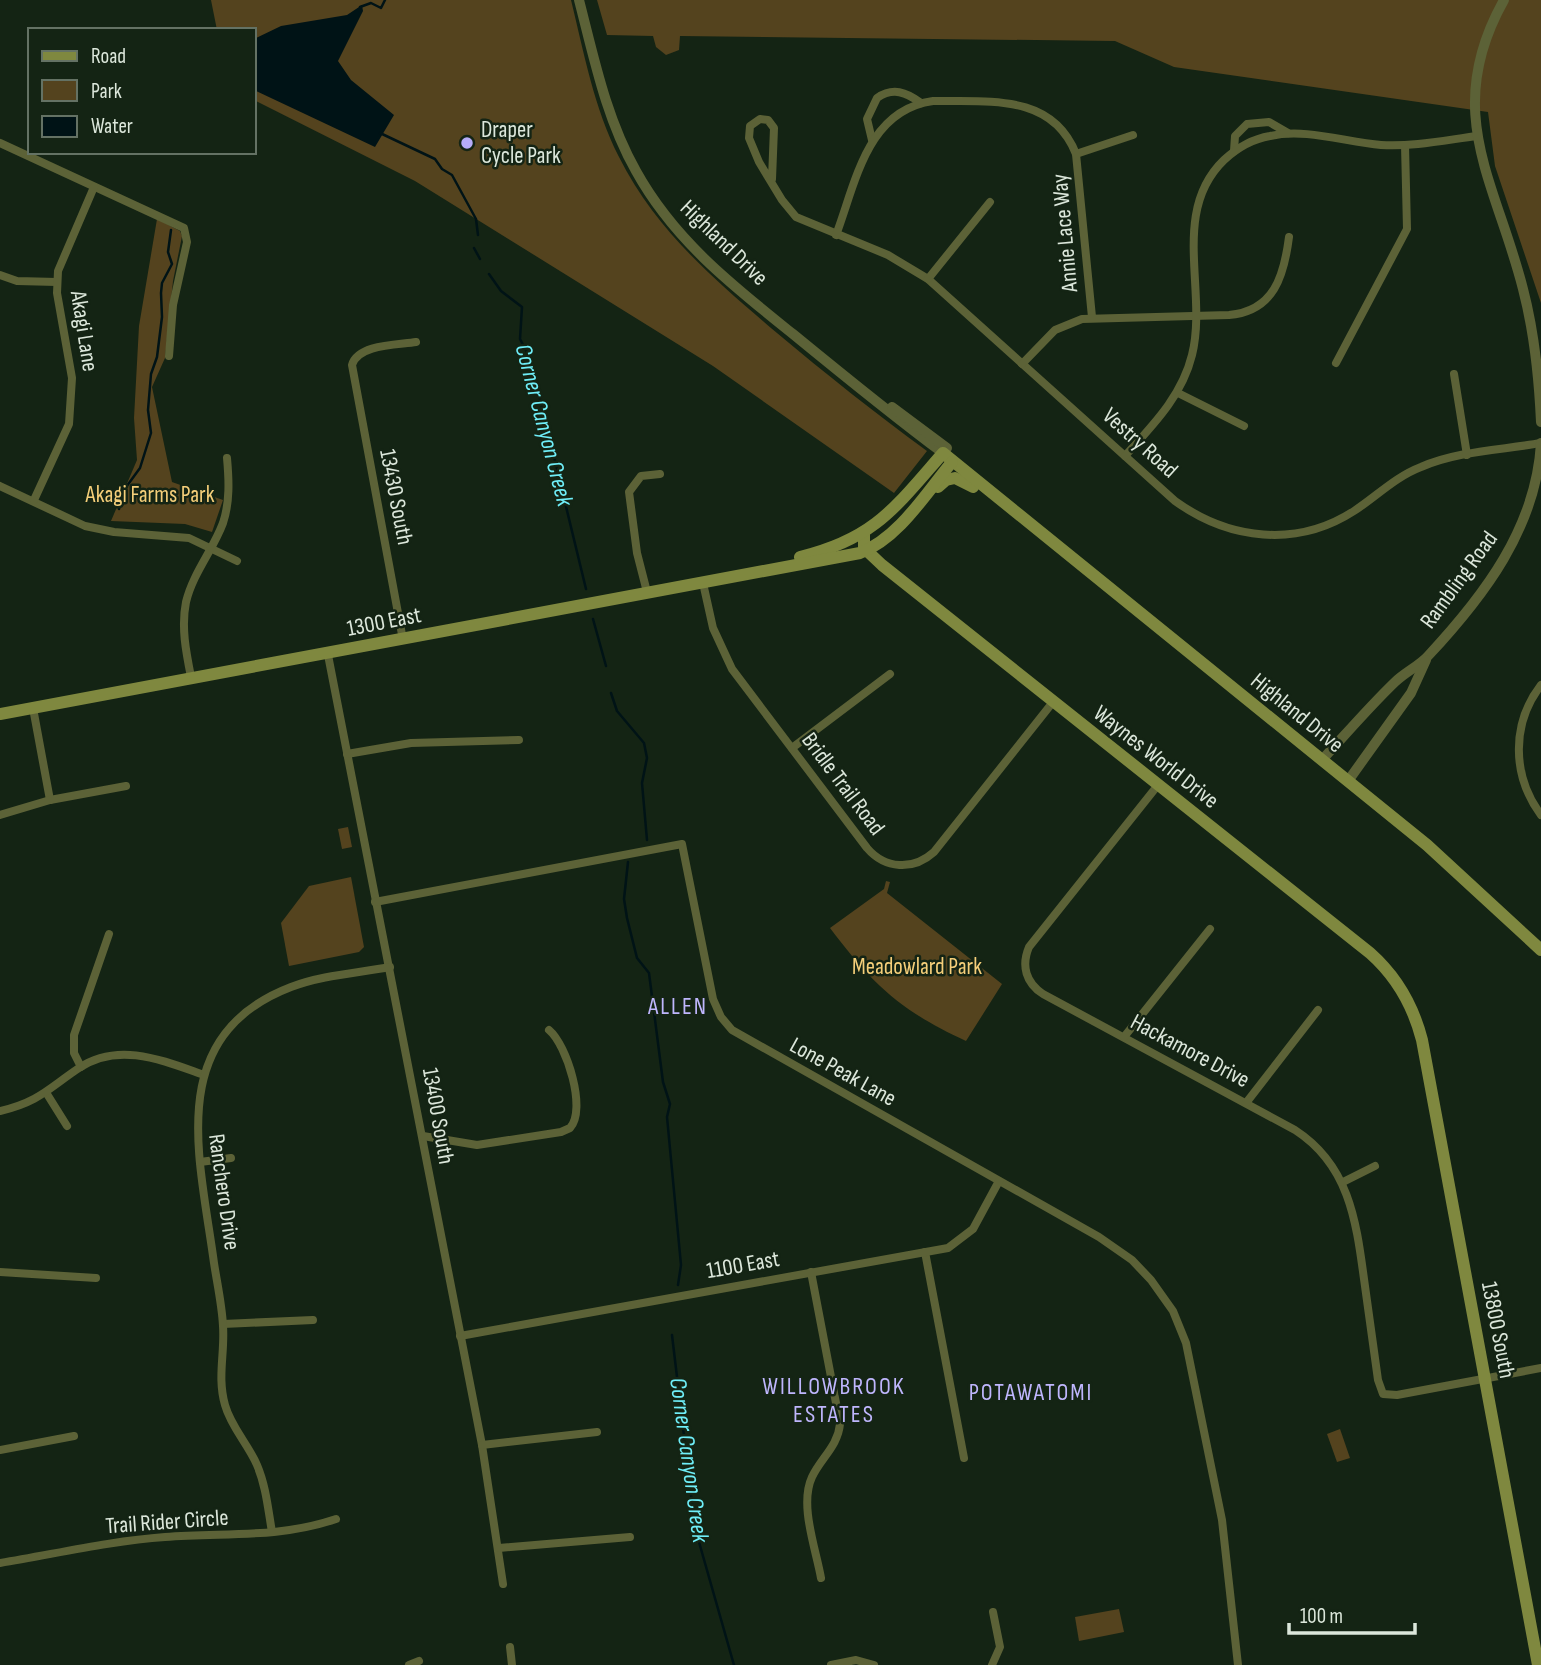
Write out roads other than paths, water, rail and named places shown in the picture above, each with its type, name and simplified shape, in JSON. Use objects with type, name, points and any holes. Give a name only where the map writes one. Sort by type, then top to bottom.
[{"type":"main road","name":"1300 East","points":[[0,714],[191,677],[328,655],[866,550],[890,534],[917,504],[948,454]]},
{"type":"main road","name":"1300 East","points":[[775,569],[792,559],[836,547],[864,533],[891,512],[948,454]]},
{"type":"main road","name":"Highland Drive","points":[[948,454],[1021,517],[1458,872],[1541,950]]},
{"type":"main road","points":[[917,504],[946,480],[956,478],[1021,517]]},
{"type":"main road","points":[[864,533],[862,541],[866,550]]},
{"type":"main road","name":"Waynes World Drive","points":[[866,550],[1370,953],[1390,974],[1410,1005]]},
{"type":"main road","name":"13800 South","points":[[1410,1005],[1422,1040],[1538,1665]]},
{"type":"street","name":"Highland Drive","points":[[579,0],[610,115],[631,163],[660,210],[711,267],[870,397],[909,417],[948,454]]},
{"type":"street","points":[[1504,0],[1490,31],[1480,66],[1476,102],[1477,136],[1486,179],[1527,305],[1541,422]]},
{"type":"street","name":"Annie Lace Way","points":[[872,140],[867,119],[877,99],[895,91],[911,95],[921,103]]},
{"type":"street","name":"Annie Lace Way","points":[[836,235],[872,140],[897,113],[921,103],[998,102],[1029,107],[1054,122],[1067,136],[1076,154],[1092,317]]},
{"type":"street","name":"Vestry Road","points":[[772,179],[775,132],[771,122],[760,119],[750,126],[749,138],[759,162],[772,179],[782,200],[796,217],[888,255],[928,279],[1175,501],[1200,517],[1227,529],[1268,535],[1294,534],[1331,523],[1413,470],[1467,455],[1541,443]]},
{"type":"street","points":[[1234,152],[1235,136],[1247,124],[1269,122],[1288,134]]},
{"type":"street","points":[[1125,456],[1178,393],[1193,354],[1197,316],[1196,212],[1210,176],[1234,152],[1262,138],[1288,134],[1378,145],[1405,145],[1477,136]]},
{"type":"street","points":[[1076,154],[1133,135]]},
{"type":"street","points":[[0,143],[180,226],[186,232],[187,242],[173,305],[169,356]]},
{"type":"street","points":[[1336,363],[1404,236],[1409,214],[1405,145]]},
{"type":"street","name":"Akagi Lane","points":[[34,500],[65,438],[72,409],[72,377],[57,282],[64,250],[94,187]]},
{"type":"street","points":[[928,279],[990,202]]},
{"type":"street","points":[[1023,364],[1055,330],[1092,317],[1244,313],[1265,302],[1283,275],[1289,237]]},
{"type":"street","points":[[0,275],[17,281],[57,282]]},
{"type":"street","name":"13430 South","points":[[403,640],[352,361],[364,351],[416,342]]},
{"type":"street","points":[[1454,374],[1467,455]]},
{"type":"street","points":[[1178,393],[1244,426]]},
{"type":"street","name":"Rambling Road","points":[[1348,781],[1411,693],[1427,658],[1494,574],[1513,544],[1533,494],[1541,443]]},
{"type":"street","points":[[191,677],[183,629],[186,604],[193,580],[212,547],[227,508],[228,458]]},
{"type":"street","points":[[647,592],[637,553],[629,492],[641,476],[660,474]]},
{"type":"street","points":[[0,486],[85,526],[114,532],[180,536],[212,547],[237,561]]},
{"type":"street","name":"Bridle Trail Road","points":[[703,583],[713,628],[726,659],[872,854],[892,865],[921,861],[934,852],[1053,702]]},
{"type":"street","name":"13400 South","points":[[328,655],[482,1445],[503,1584]]},
{"type":"street","name":"Rambling Road","points":[[1322,760],[1397,680],[1427,658]]},
{"type":"street","points":[[792,748],[890,674]]},
{"type":"street","points":[[1541,685],[1526,711],[1518,748],[1524,784],[1541,815]]},
{"type":"street","points":[[33,708],[50,800]]},
{"type":"street","points":[[347,754],[411,743],[519,740]]},
{"type":"street","name":"Hackamore Drive","points":[[1158,785],[1032,942],[1025,960],[1028,978],[1038,991],[1246,1103],[1310,1141],[1343,1182],[1356,1219],[1378,1380],[1383,1394],[1397,1395],[1486,1378]]},
{"type":"street","points":[[0,815],[50,800],[126,786]]},
{"type":"street","name":"Lone Peak Lane","points":[[375,902],[682,844],[713,999],[726,1024],[740,1035],[1122,1252],[1142,1270],[1166,1301],[1189,1355],[1222,1520],[1238,1665]]},
{"type":"street","points":[[1124,1037],[1210,929]]},
{"type":"street","points":[[81,1067],[74,1053],[74,1035],[109,934]]},
{"type":"street","name":"Ranchero Drive","points":[[272,1532],[260,1471],[231,1421],[222,1393],[223,1324],[196,1122],[204,1075],[230,1030],[266,999],[295,985],[390,967]]},
{"type":"street","points":[[1246,1103],[1318,1010]]},
{"type":"street","points":[[422,1136],[477,1145],[561,1132],[570,1128],[578,1111],[566,1052],[549,1030]]},
{"type":"street","points":[[0,1111],[47,1094],[81,1067],[103,1058],[130,1054],[156,1058],[204,1075]]},
{"type":"street","points":[[47,1094],[67,1126]]},
{"type":"street","points":[[200,1162],[231,1158]]},
{"type":"street","points":[[1343,1182],[1374,1166]]},
{"type":"street","name":"1100 East","points":[[460,1336],[948,1248],[966,1237],[999,1181]]},
{"type":"street","points":[[925,1252],[964,1458]]},
{"type":"street","points":[[0,1272],[96,1278]]},
{"type":"street","points":[[811,1272],[840,1424],[835,1443],[817,1467],[808,1487],[808,1502],[821,1578]]},
{"type":"street","points":[[223,1324],[313,1320]]},
{"type":"street","points":[[1486,1378],[1541,1368]]},
{"type":"street","points":[[482,1445],[597,1432]]},
{"type":"street","points":[[0,1450],[74,1436]]},
{"type":"street","name":"Trail Rider Circle","points":[[0,1563],[161,1537],[227,1537],[272,1532],[336,1519]]},
{"type":"street","points":[[499,1548],[630,1537]]},
{"type":"street","points":[[992,1665],[1000,1647],[993,1612]]},
{"type":"street","points":[[510,1647],[512,1665]]},
{"type":"street","points":[[409,1665],[419,1661]]},
{"type":"street","points":[[831,1665],[861,1661],[874,1665]]},
{"type":"water","points":[[362,5],[363,11],[338,61],[351,80],[394,115],[375,147],[256,91],[256,38],[281,26],[347,15]]},
{"type":"waterway","name":"Corner Canyon Creek","points":[[360,7],[371,3],[381,8],[385,0]]},
{"type":"waterway","name":"Corner Canyon Creek","points":[[380,133],[435,159],[442,169],[452,175],[476,219],[478,235]]},
{"type":"waterway","points":[[119,509],[121,494],[140,468],[151,433],[148,410],[151,374],[157,357],[162,317],[162,283],[172,264],[168,252],[171,230]]},
{"type":"waterway","name":"Corner Canyon Creek","points":[[474,248],[480,259]]},
{"type":"waterway","name":"Corner Canyon Creek","points":[[489,274],[501,291],[522,307],[520,339],[530,358],[586,589]]},
{"type":"waterway","name":"Corner Canyon Creek","points":[[593,619],[606,666]]},
{"type":"waterway","name":"Corner Canyon Creek","points":[[611,693],[617,711],[644,743],[647,758],[642,783],[647,840]]},
{"type":"waterway","name":"Corner Canyon Creek","points":[[628,862],[624,899],[627,918],[637,958],[649,973],[663,1082],[670,1104],[667,1117],[681,1265],[678,1285]]},
{"type":"waterway","name":"Corner Canyon Creek","points":[[672,1335],[695,1528],[734,1665]]},
{"type":"place","name":"Draper Cycle Park","points":[[467,143]]},
{"type":"district","name":"ALLEN","points":[[678,1006]]},
{"type":"district","name":"POTAWATOMI","points":[[1031,1392]]},
{"type":"district","name":"WILLOWBROOK ESTATES","points":[[834,1400]]},
{"type":"park label","name":"Akagi Farms Park","points":[[150,495]]},
{"type":"park label","name":"Meadowlard Park","points":[[917,967]]}]
